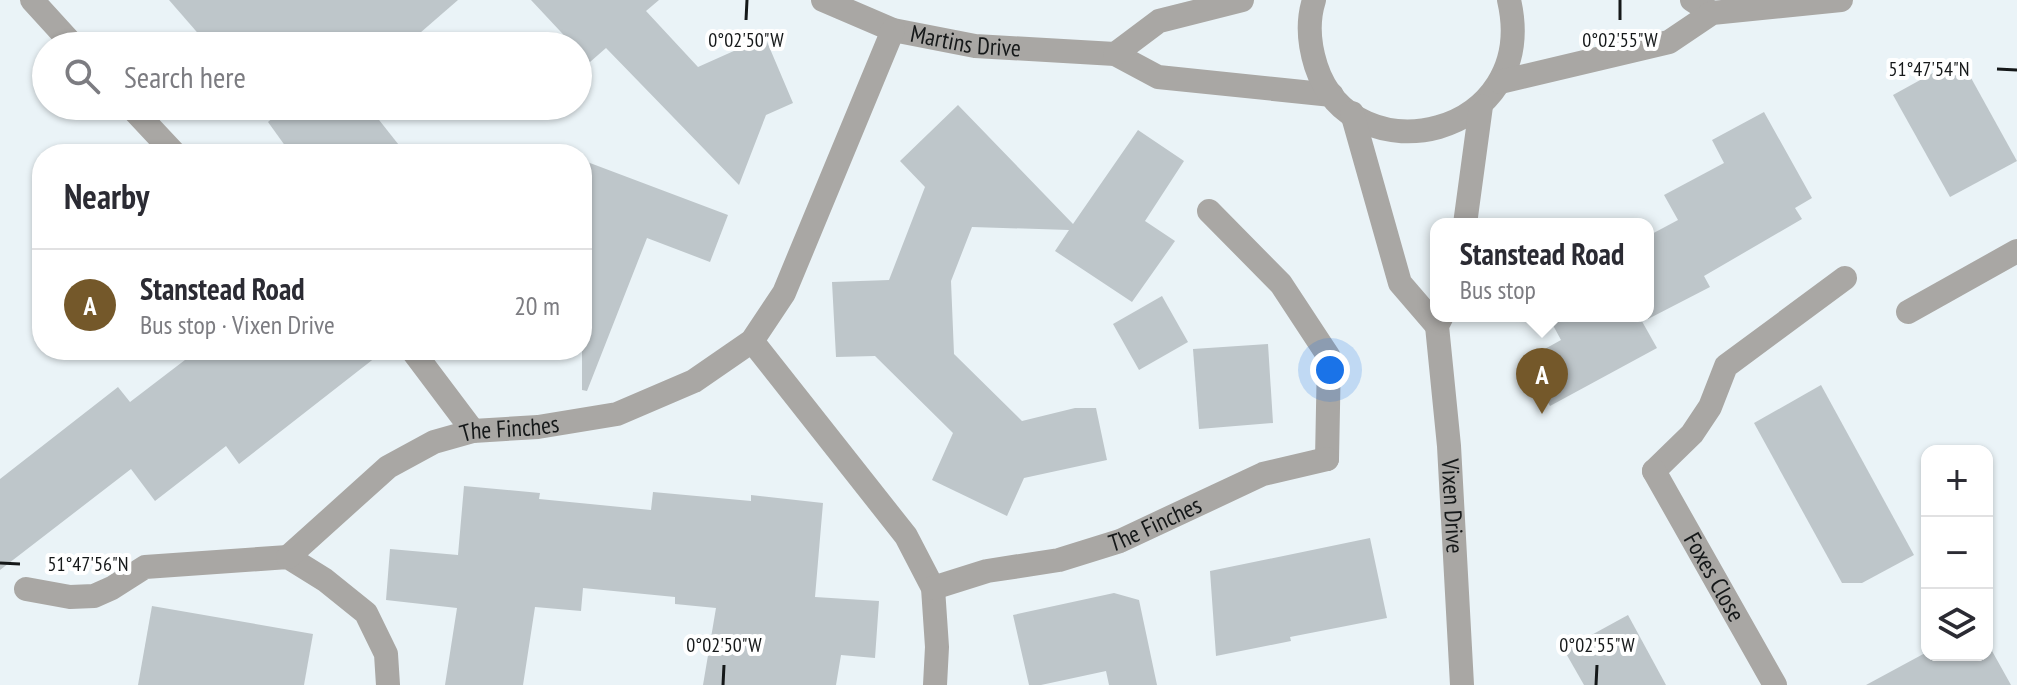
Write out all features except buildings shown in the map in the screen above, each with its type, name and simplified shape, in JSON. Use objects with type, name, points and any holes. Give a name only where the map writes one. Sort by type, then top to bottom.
[{"type":"street","points":[[32,0],[61,32]]},
{"type":"street","name":"Martins Drive","points":[[823,0],[893,30],[975,46],[1115,54],[1158,77],[1332,95]]},
{"type":"street","points":[[1115,54],[1159,21],[1242,0]]},
{"type":"street","points":[[1314,0],[1310,13],[1310,48],[1318,73],[1332,95],[1352,113],[1374,125],[1400,131],[1426,131],[1456,122],[1481,106],[1500,82],[1512,54],[1514,23],[1509,0]]},
{"type":"street","points":[[1500,82],[1669,42],[1702,7],[1841,0]]},
{"type":"street","name":"The Finches","points":[[288,557],[388,467],[434,442],[473,431],[538,427],[617,414],[694,381],[752,341],[784,293],[893,30]]},
{"type":"street","points":[[1466,218],[1481,106]]},
{"type":"street","name":"Vixen Drive","points":[[1352,113],[1400,283],[1430,312]]},
{"type":"street","points":[[143,120],[166,144]]},
{"type":"street","name":"The Finches","points":[[933,588],[987,571],[1059,560],[1120,541],[1263,474],[1327,459],[1329,357],[1281,284],[1209,211]]},
{"type":"street","points":[[1908,312],[2017,251]]},
{"type":"street","name":"Foxes Close","points":[[1775,685],[1654,471],[1692,434],[1710,407],[1726,366],[1845,278]]},
{"type":"street","name":"Vixen Drive","points":[[1439,322],[1462,685]]},
{"type":"street","points":[[752,341],[906,536],[933,588],[937,647],[935,685]]},
{"type":"street","points":[[420,360],[473,431]]},
{"type":"street","points":[[26,589],[70,597],[94,596],[145,567],[288,557],[325,580],[366,613],[386,654],[388,685]]},
{"type":"place","name":"Stanstead Road","points":[[1542,414]]}]
